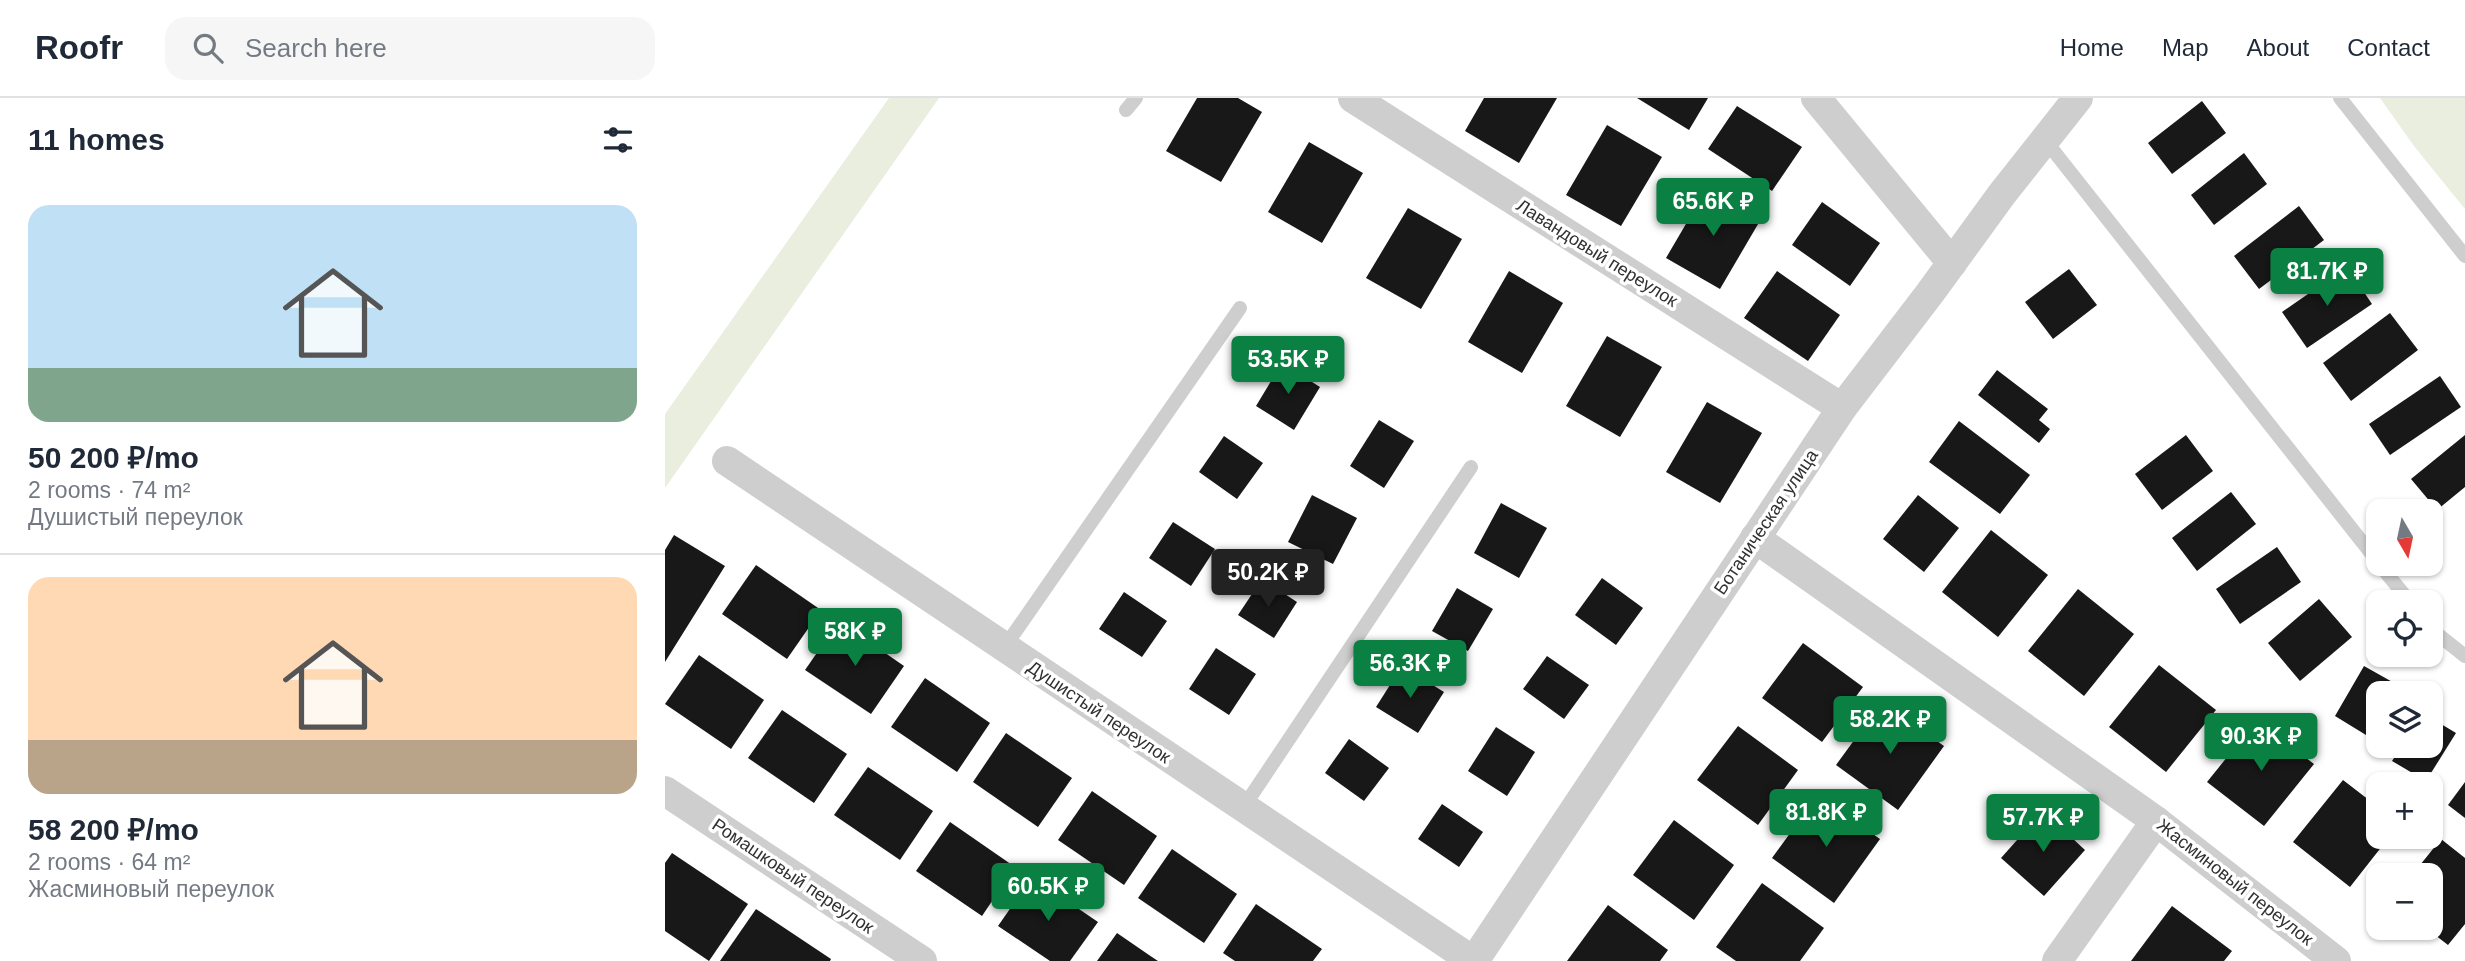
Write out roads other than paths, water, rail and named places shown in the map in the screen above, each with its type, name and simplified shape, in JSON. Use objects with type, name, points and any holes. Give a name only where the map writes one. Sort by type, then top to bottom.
[{"type":"street","name":"Лавандовый переулок","points":[[1353,98],[1842,408]]},
{"type":"street","points":[[1816,98],[1952,263]]},
{"type":"street","name":"Ботаническая улица","points":[[1473,961],[1842,408],[2002,194],[2078,98]]},
{"type":"street","name":"Душистый переулок","points":[[727,461],[1473,961]]},
{"type":"street","name":"Жасминовый переулок","points":[[1755,538],[2156,821],[2336,961]]},
{"type":"street","name":"Ромашковый переулок","points":[[665,791],[922,961]]},
{"type":"street","points":[[2057,961],[2156,821]]},
{"type":"lane","points":[[1126,110],[1136,98]]},
{"type":"lane","points":[[2340,98],[2465,256]]},
{"type":"lane","points":[[2045,140],[2366,547]]},
{"type":"lane","points":[[1004,648],[1240,308]]},
{"type":"lane","points":[[1243,808],[1471,467]]},
{"type":"lane","points":[[2389,576],[2400,590]]},
{"type":"lane","points":[[2443,639],[2465,656]]}]
